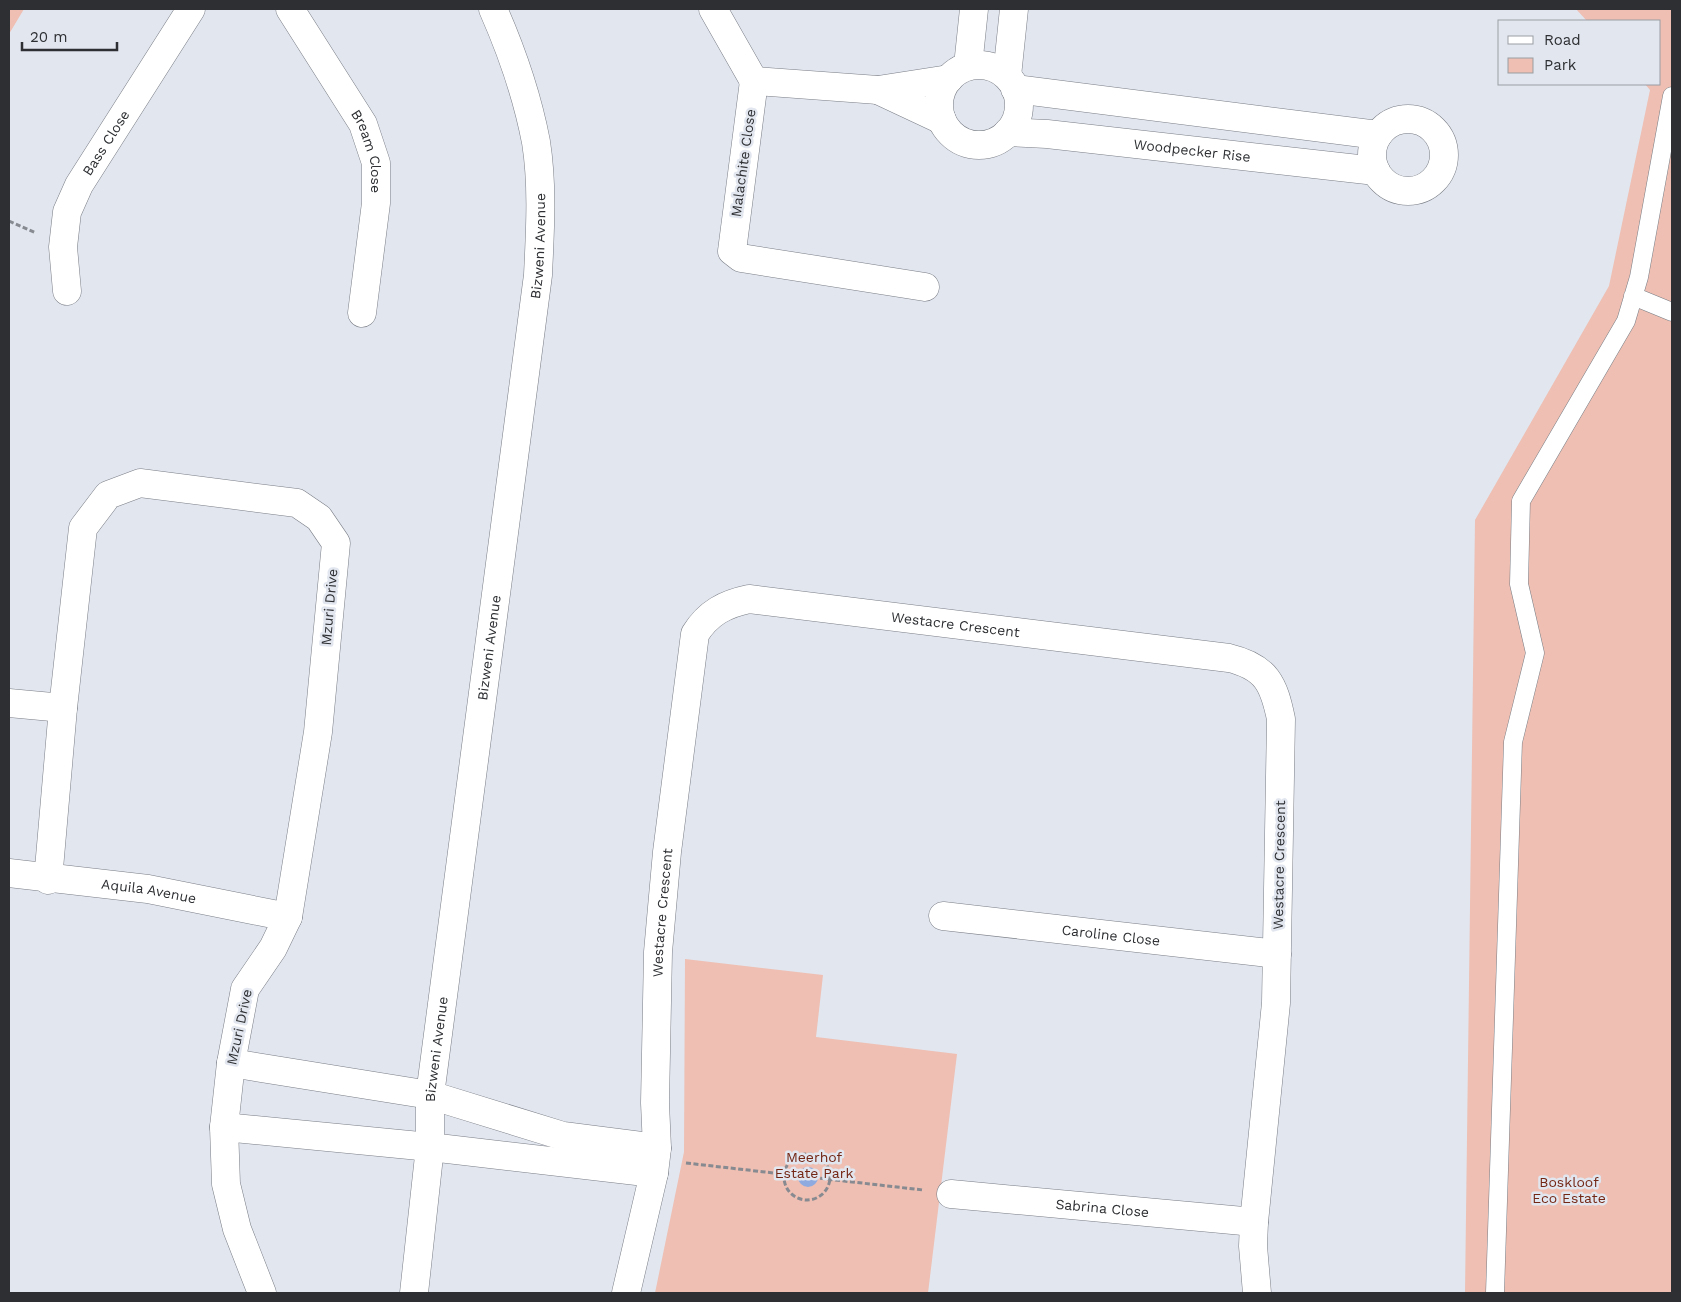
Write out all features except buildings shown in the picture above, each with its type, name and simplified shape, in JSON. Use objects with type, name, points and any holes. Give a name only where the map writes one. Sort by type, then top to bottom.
[{"type":"street","name":"Bass Close","points":[[67,291],[63,247],[67,212],[80,185],[191,9]]},
{"type":"street","name":"Bream Close","points":[[290,9],[363,124],[376,163],[376,203],[362,312]]},
{"type":"street","name":"Bizweni Avenue","points":[[414,1293],[430,1147],[430,1095],[538,276],[541,210],[536,143],[514,57],[493,9]]},
{"type":"street","points":[[713,9],[754,81],[878,90],[959,73],[983,65],[1011,83],[1378,135]]},
{"type":"street","points":[[974,9],[959,73],[944,85],[939,99],[942,120],[951,134],[962,141],[973,144],[992,142],[1008,132],[1015,122],[1018,110],[1011,83],[1014,9]]},
{"type":"street","name":"Malachite Close","points":[[754,81],[731,245],[732,251],[741,258],[925,287]]},
{"type":"street","points":[[878,90],[942,120]]},
{"type":"street","points":[[1408,119],[1430,126],[1438,135],[1443,145],[1444,157],[1442,168],[1436,178],[1426,186],[1416,190],[1393,187],[1376,171],[1372,152],[1378,135],[1386,126],[1396,121],[1408,119]]},
{"type":"street","name":"Woodpecker Rise","points":[[1008,132],[1047,134],[1376,171]]},
{"type":"street","name":"Mzuri Drive","points":[[48,880],[63,708],[83,528],[108,495],[140,483],[297,503],[319,518],[336,543],[318,732],[288,917],[273,948],[245,989],[231,1064],[224,1126],[226,1184],[237,1229],[262,1293]]},
{"type":"street","name":"Westacre Crescent","points":[[626,1293],[663,1161],[655,1103],[658,952],[667,852],[695,634],[702,623],[728,603],[749,599],[1230,658],[1247,662],[1262,673],[1275,691],[1281,719],[1274,1022],[1254,1222],[1253,1246],[1257,1293]]},
{"type":"street","points":[[9,703],[63,708]]},
{"type":"street","name":"Aquila Avenue","points":[[9,873],[48,880],[148,890],[288,917]]},
{"type":"street","name":"Caroline Close","points":[[943,916],[1277,954]]},
{"type":"street","points":[[231,1064],[430,1095],[563,1136],[663,1161]]},
{"type":"street","points":[[224,1126],[430,1147],[663,1161]]},
{"type":"street","name":"Sabrina Close","points":[[939,1192],[1254,1222]]},
{"type":"lane","points":[[1495,1293],[1514,742],[1535,653],[1519,584],[1521,501],[1626,321],[1639,277],[1672,96]]},
{"type":"lane","points":[[1633,296],[1672,312]]},
{"type":"path","points":[[805,1154],[813,1154],[826,1164],[830,1179],[828,1186],[819,1197],[805,1200],[798,1198],[787,1189],[784,1174],[791,1160],[805,1154]]},
{"type":"path","points":[[663,1161],[939,1192]]},
{"type":"green space","points":[[9,9],[24,9],[9,34]]},
{"type":"green space","name":"Boskloof Eco Estate","points":[[1576,9],[1672,9],[1672,1293],[1465,1293],[1475,520],[1609,286],[1650,90],[1646,85],[1661,85],[1661,20],[1586,20]]},
{"type":"green space","name":"Meerhof Estate Park","points":[[685,959],[823,975],[816,1037],[957,1054],[928,1293],[655,1293],[684,1152]]}]
